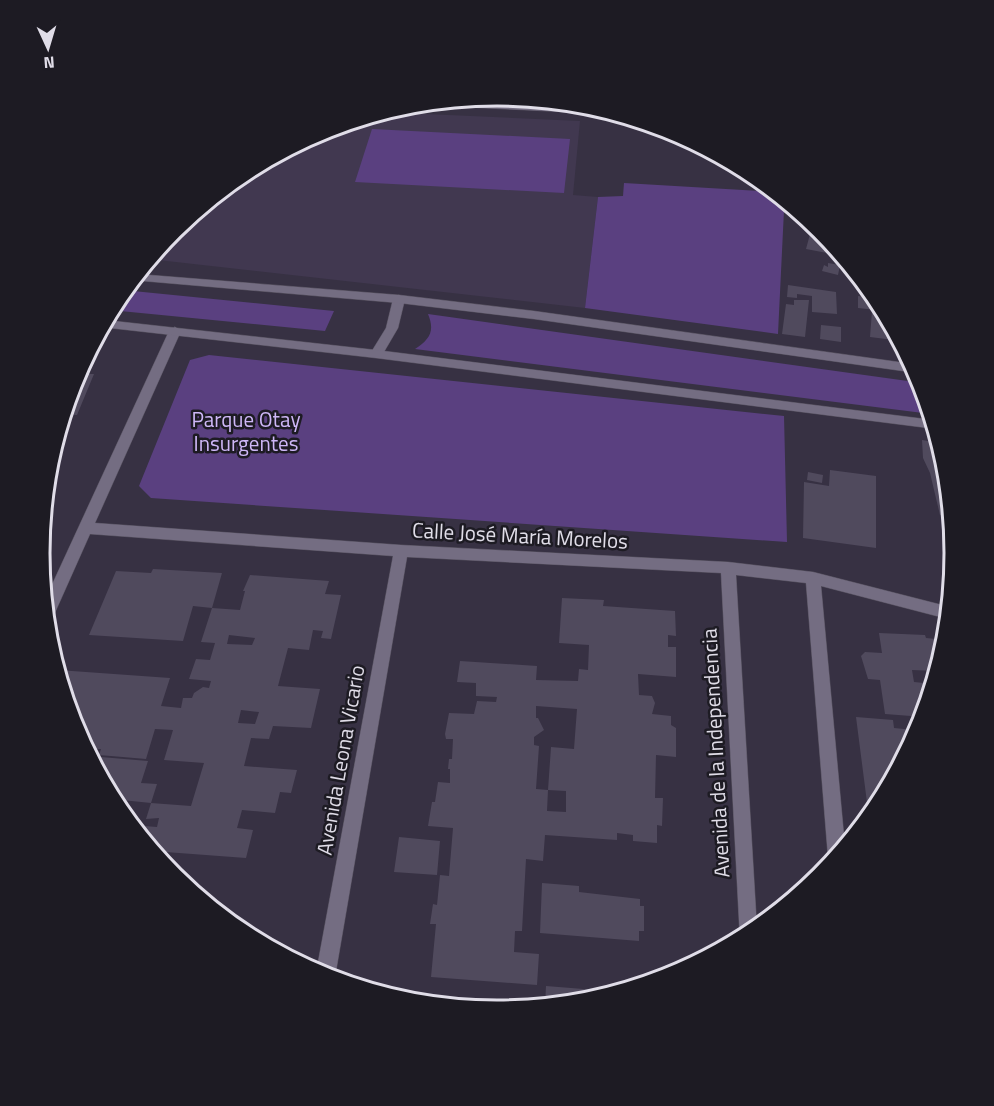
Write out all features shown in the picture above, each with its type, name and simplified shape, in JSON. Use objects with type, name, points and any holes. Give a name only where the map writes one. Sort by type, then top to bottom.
[{"type":"street","points":[[505,106],[544,108]]},
{"type":"street","points":[[145,278],[399,299],[545,316],[903,367]]},
{"type":"street","points":[[376,354],[389,338],[399,309],[399,299]]},
{"type":"street","points":[[112,325],[376,354],[925,424]]},
{"type":"street","points":[[52,601],[175,332]]},
{"type":"street","name":"Calle José María Morelos","points":[[84,528],[401,551],[728,568],[813,578],[941,611]]},
{"type":"street","name":"Avenida Leona Vicario","points":[[327,966],[401,551]]},
{"type":"street","name":"Avenida de la Independencia","points":[[728,568],[747,924]]},
{"type":"street","points":[[813,578],[836,844]]},
{"type":"shaded area","points":[[413,113],[580,121],[573,195],[598,197],[585,308],[159,260],[202,217],[248,181],[299,152],[353,129]]},
{"type":"green space","points":[[372,129],[570,139],[564,193],[355,182]]},
{"type":"green space","points":[[624,183],[760,191],[784,210],[778,334],[585,308],[598,197],[623,196]]},
{"type":"green space","points":[[135,291],[334,311],[325,331],[121,311]]},
{"type":"green space","points":[[428,314],[910,381],[922,413],[415,349],[428,338],[431,325]]},
{"type":"green space","name":"Parque Otay Insurgentes","points":[[209,355],[784,416],[787,542],[151,498],[139,486],[190,360]]},
{"type":"building","points":[[810,234],[828,253],[806,249]]},
{"type":"building","points":[[828,263],[839,265],[838,275],[822,271],[824,265],[828,267]]},
{"type":"building","points":[[788,285],[836,292],[837,314],[812,312],[812,296],[797,294],[797,298],[787,297]]},
{"type":"building","points":[[858,296],[864,297],[873,310],[858,308]]},
{"type":"building","points":[[794,300],[809,300],[805,337],[782,334],[786,304],[794,305]]},
{"type":"building","points":[[872,311],[890,340],[870,337]]},
{"type":"building","points":[[821,325],[841,327],[841,342],[820,339]]},
{"type":"building","points":[[88,374],[94,374],[77,415],[71,415],[84,382]]},
{"type":"building","points":[[922,440],[930,441],[943,516],[940,515],[930,473],[923,458]]},
{"type":"building","points":[[830,470],[876,476],[876,548],[803,538],[804,482],[829,486]]},
{"type":"building","points":[[808,472],[823,475],[822,483],[807,480]]},
{"type":"building","points":[[153,569],[222,573],[212,608],[193,606],[183,641],[89,635],[116,571],[151,573]]},
{"type":"building","points":[[250,575],[329,581],[325,594],[341,595],[331,639],[321,638],[323,631],[313,630],[309,650],[288,648],[278,686],[320,689],[311,728],[273,726],[269,739],[251,738],[244,766],[297,770],[291,793],[280,792],[275,813],[242,810],[237,828],[253,830],[246,858],[165,852],[144,827],[157,827],[159,818],[146,819],[151,803],[191,806],[204,763],[164,760],[173,730],[155,729],[146,759],[99,755],[101,749],[95,749],[73,697],[65,671],[170,678],[161,706],[181,708],[183,698],[192,698],[194,693],[203,687],[209,688],[211,681],[189,679],[196,659],[210,660],[215,643],[201,642],[212,608],[240,610],[245,591],[243,591]],"holes":[[[229,635],[255,638],[252,645],[227,644]],[[241,710],[259,712],[255,724],[238,723]]]},
{"type":"building","points":[[562,598],[604,600],[603,606],[675,611],[676,636],[668,635],[668,647],[676,647],[676,677],[638,674],[639,695],[652,696],[655,703],[652,714],[671,716],[671,725],[676,728],[676,757],[656,755],[655,798],[663,798],[662,826],[657,825],[657,843],[633,841],[633,835],[617,833],[617,840],[545,835],[543,861],[526,859],[522,931],[515,931],[514,952],[539,954],[537,985],[431,977],[436,924],[430,924],[433,904],[437,905],[440,875],[449,876],[453,828],[428,826],[438,782],[450,783],[450,769],[448,769],[449,759],[452,759],[453,739],[446,739],[445,734],[449,713],[474,714],[477,701],[496,702],[497,697],[476,696],[476,683],[457,682],[460,661],[537,666],[536,680],[578,681],[579,669],[588,670],[589,645],[559,643]],"holes":[[[536,706],[577,709],[574,749],[551,747],[548,790],[536,789],[539,746],[534,745],[534,737],[544,730],[536,718]],[[548,790],[566,791],[566,812],[547,811]]]},
{"type":"building","points":[[879,633],[925,635],[926,638],[936,639],[929,671],[912,670],[914,682],[925,683],[913,716],[885,714],[880,680],[868,679],[861,656],[865,652],[882,653]]},
{"type":"building","points":[[856,717],[893,720],[894,728],[908,729],[885,777],[867,804]]},
{"type":"building","points":[[99,757],[148,761],[141,783],[157,784],[151,803],[124,800]]},
{"type":"building","points":[[399,837],[440,841],[437,875],[394,872]]},
{"type":"building","points":[[542,883],[579,886],[579,892],[640,899],[640,906],[644,906],[644,931],[639,931],[639,941],[540,933]]},
{"type":"building","points":[[546,986],[593,990],[555,997],[545,998]]}]
